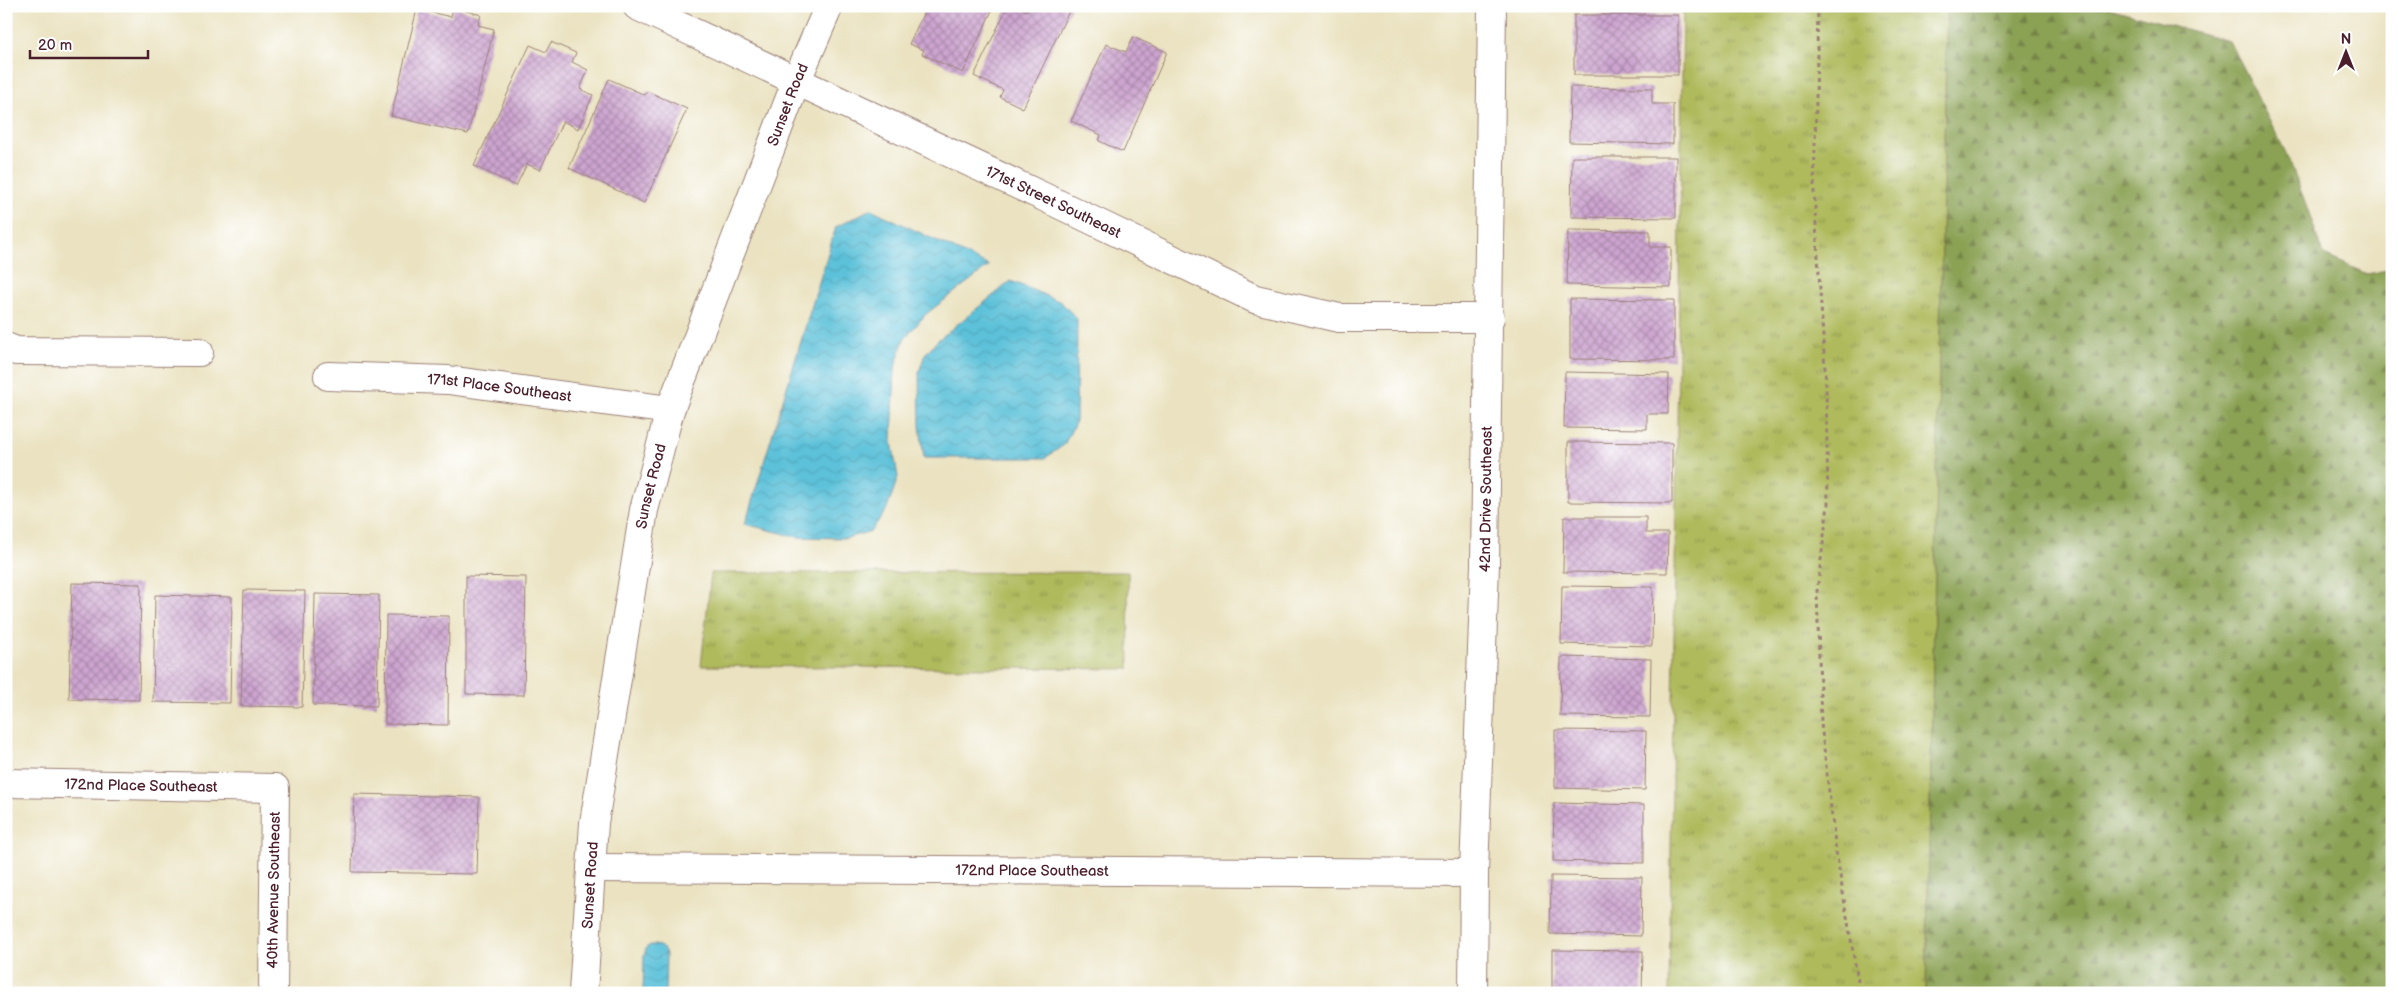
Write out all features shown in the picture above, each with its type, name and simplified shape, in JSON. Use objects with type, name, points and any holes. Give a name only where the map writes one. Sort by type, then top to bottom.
[{"type":"street","name":"171st Street Southeast","points":[[637,6],[1046,198],[1255,299],[1339,318],[1490,318]]},
{"type":"street","name":"Sunset Road","points":[[583,993],[594,823],[644,510],[670,410],[796,82],[829,6]]},
{"type":"street","name":"42nd Drive Southeast","points":[[1473,993],[1474,873],[1486,565],[1492,6]]},
{"type":"street","points":[[6,347],[16,351],[199,352]]},
{"type":"street","name":"171st Place Southeast","points":[[328,376],[448,380],[670,410]]},
{"type":"street","name":"172nd Place Southeast","points":[[6,783],[275,788]]},
{"type":"street","name":"40th Avenue Southeast","points":[[273,993],[275,788]]},
{"type":"street","name":"172nd Place Southeast","points":[[591,868],[1474,873]]},
{"type":"path","points":[[1818,6],[1814,192],[1826,386],[1828,505],[1817,592],[1821,722],[1836,852],[1860,993]]},
{"type":"green space","points":[[1683,6],[1947,6],[1926,993],[1669,993]]},
{"type":"green space","points":[[1947,6],[2102,6],[2229,41],[2289,159],[2324,255],[2367,274],[2392,269],[2392,993],[1926,993]]},
{"type":"green space","points":[[1128,572],[1129,669],[701,666],[711,573]]},
{"type":"water","points":[[871,209],[989,266],[926,314],[904,339],[895,367],[892,442],[898,477],[887,509],[871,531],[847,538],[797,537],[745,524],[836,227]]},
{"type":"water","points":[[1011,281],[1061,302],[1077,319],[1076,421],[1064,445],[1045,458],[924,458],[920,426],[919,372],[925,354],[938,340]]},
{"type":"water","points":[[651,945],[660,946],[666,954],[665,993],[643,993],[644,955],[647,947]]},
{"type":"building","points":[[927,6],[994,6],[963,73],[922,54],[924,50],[909,44]]},
{"type":"building","points":[[1008,6],[1017,6],[1026,11],[1029,6],[1071,7],[1023,108],[1000,97],[1003,90],[974,76]]},
{"type":"building","points":[[453,7],[481,15],[478,25],[494,29],[468,134],[391,116],[417,9],[451,17]]},
{"type":"building","points":[[1574,15],[1678,15],[1678,75],[1574,75]]},
{"type":"building","points":[[1133,37],[1167,52],[1123,152],[1099,141],[1101,135],[1071,121],[1106,44],[1126,52]]},
{"type":"building","points":[[551,42],[576,53],[572,62],[588,70],[580,89],[593,95],[578,129],[563,121],[540,170],[527,164],[516,186],[474,166],[530,45],[546,52]]},
{"type":"building","points":[[609,79],[645,95],[647,91],[687,109],[644,203],[569,168]]},
{"type":"building","points":[[1570,87],[1652,88],[1652,104],[1673,104],[1673,144],[1569,142]]},
{"type":"building","points":[[1572,157],[1676,157],[1676,218],[1571,217]]},
{"type":"building","points":[[1568,230],[1650,231],[1650,247],[1671,247],[1671,287],[1567,285]]},
{"type":"building","points":[[1570,299],[1674,300],[1674,360],[1570,359]]},
{"type":"building","points":[[1565,372],[1669,374],[1668,414],[1647,414],[1647,429],[1564,428]]},
{"type":"building","points":[[1568,442],[1672,443],[1672,503],[1568,502]]},
{"type":"building","points":[[1564,517],[1646,517],[1646,533],[1668,533],[1667,573],[1563,572]]},
{"type":"building","points":[[466,576],[526,577],[524,695],[466,694]]},
{"type":"building","points":[[72,583],[141,584],[139,700],[69,699]]},
{"type":"building","points":[[1562,586],[1653,587],[1652,646],[1561,644]]},
{"type":"building","points":[[244,590],[305,591],[302,707],[241,706]]},
{"type":"building","points":[[315,594],[379,595],[377,706],[313,705]]},
{"type":"building","points":[[155,595],[232,597],[230,703],[153,702]]},
{"type":"building","points":[[386,615],[449,616],[448,725],[385,724]]},
{"type":"building","points":[[1561,657],[1651,659],[1650,717],[1560,716]]},
{"type":"building","points":[[1555,730],[1646,731],[1645,790],[1555,788]]},
{"type":"building","points":[[354,794],[479,797],[477,874],[352,872]]},
{"type":"building","points":[[1554,803],[1644,805],[1644,863],[1553,861]]},
{"type":"building","points":[[1551,876],[1642,877],[1641,936],[1550,934]]},
{"type":"building","points":[[1552,950],[1643,951],[1642,993],[1552,993]]}]
